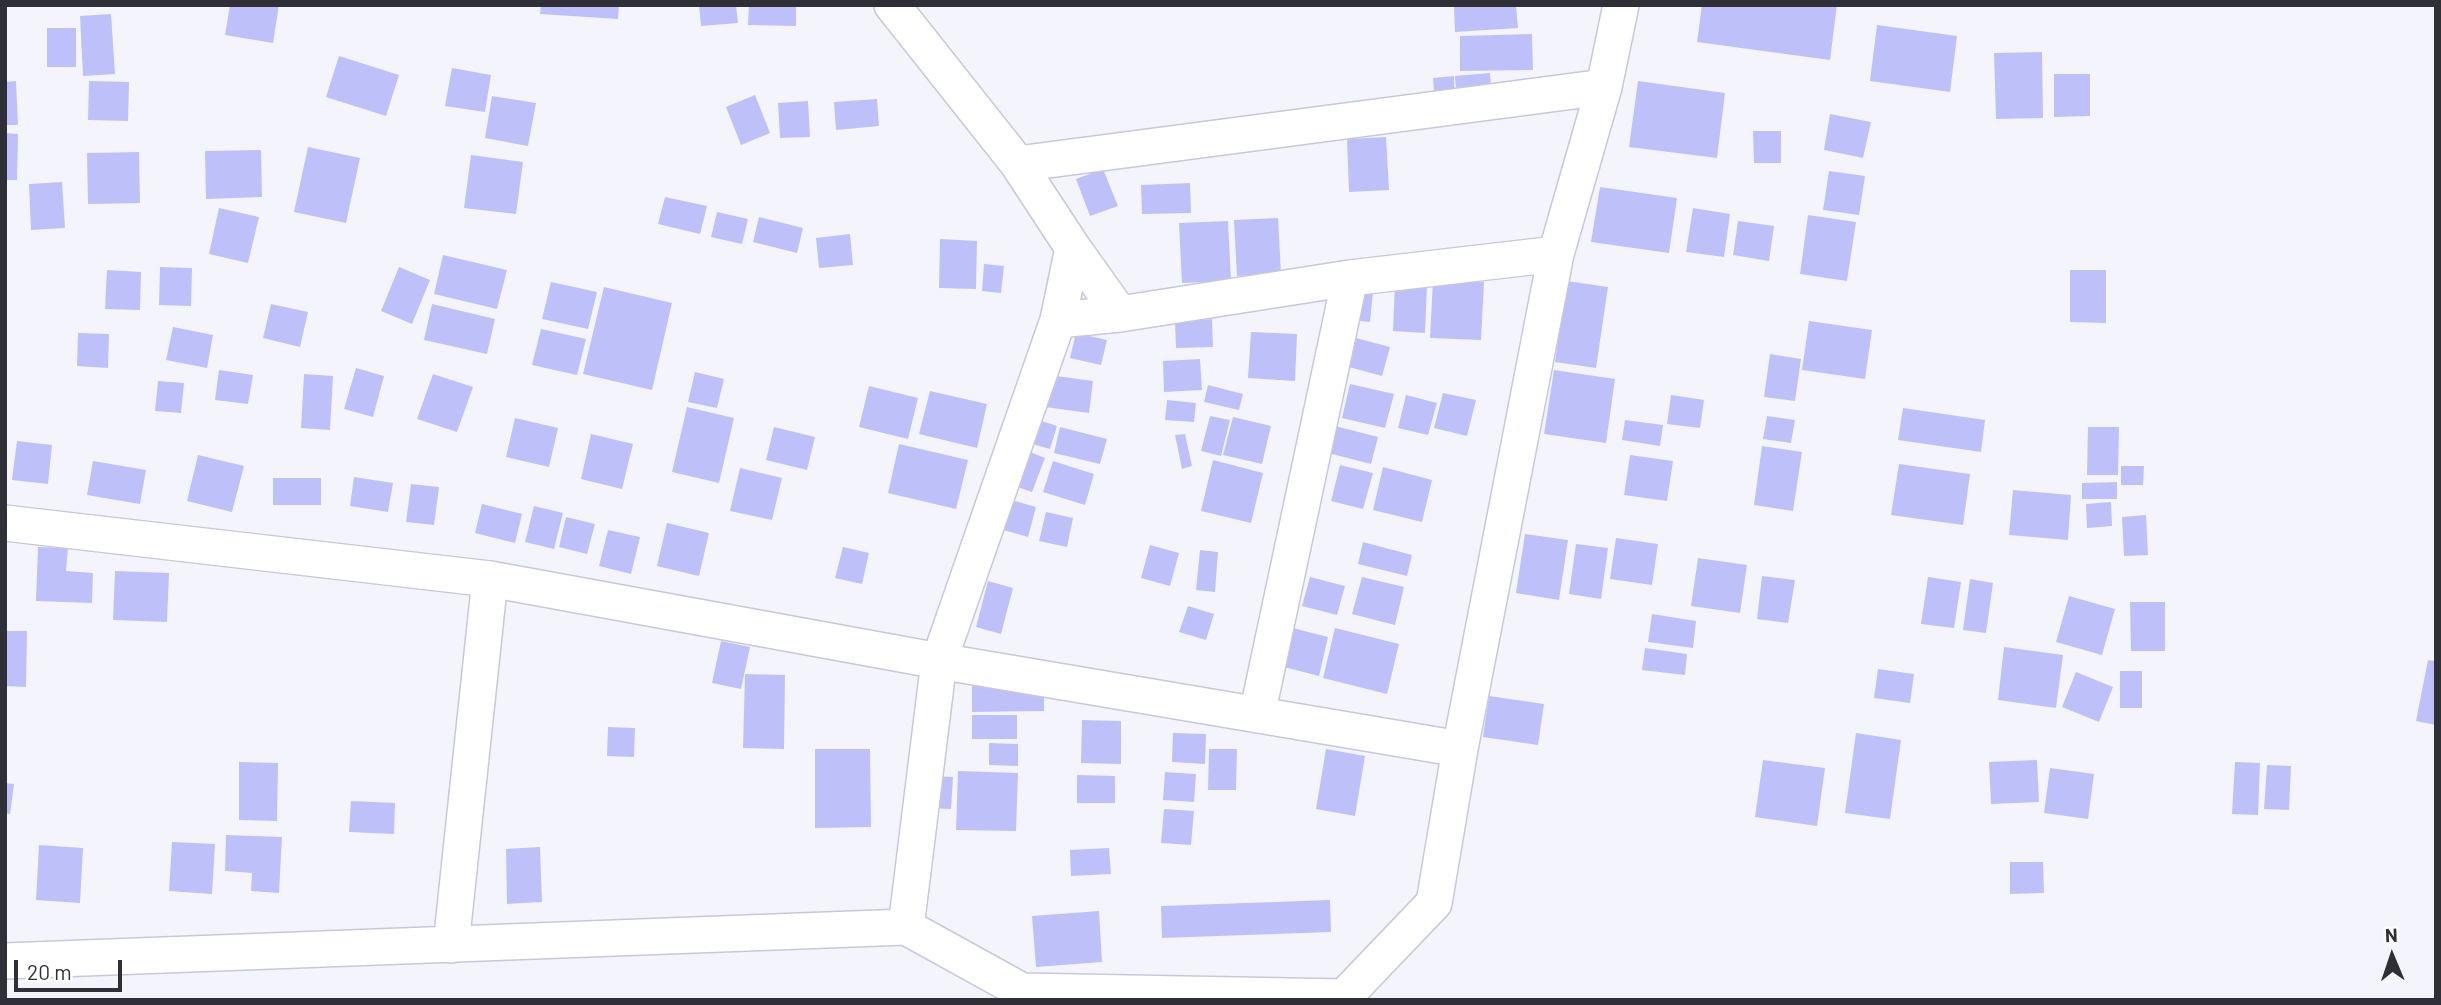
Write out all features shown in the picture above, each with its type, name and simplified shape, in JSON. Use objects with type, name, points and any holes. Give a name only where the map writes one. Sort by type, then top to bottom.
[{"type":"street","points":[[892,5],[1018,164],[1120,314]]},
{"type":"street","points":[[5,961],[906,928],[1022,992],[1344,997],[1434,903],[1460,749],[1556,254],[1604,87],[1620,5]]},
{"type":"street","points":[[1018,164],[1604,87]]},
{"type":"street","points":[[906,928],[939,661],[1058,320],[1073,248]]},
{"type":"street","points":[[1058,320],[1120,314],[1350,278],[1556,254]]},
{"type":"street","points":[[1257,715],[1350,278]]},
{"type":"street","points":[[5,523],[491,579],[939,661],[1460,749]]},
{"type":"street","points":[[451,945],[491,579]]},
{"type":"building","points":[[230,5],[279,5],[273,43],[225,35]]},
{"type":"building","points":[[541,5],[619,5],[618,19],[540,14]]},
{"type":"building","points":[[699,5],[736,5],[738,23],[701,26]]},
{"type":"building","points":[[749,5],[796,5],[796,26],[748,25]]},
{"type":"building","points":[[1454,5],[1516,5],[1518,28],[1455,32]]},
{"type":"building","points":[[1702,5],[1837,5],[1830,60],[1697,42]]},
{"type":"building","points":[[111,14],[115,74],[83,76],[80,16]]},
{"type":"building","points":[[1877,25],[1957,36],[1950,92],[1870,81]]},
{"type":"building","points":[[47,28],[76,28],[76,67],[47,67]]},
{"type":"building","points":[[1532,34],[1533,70],[1460,71],[1460,36]]},
{"type":"building","points":[[2042,52],[2043,118],[1996,119],[1994,53]]},
{"type":"building","points":[[339,56],[399,75],[386,116],[326,97]]},
{"type":"building","points":[[452,68],[491,75],[485,112],[445,106]]},
{"type":"building","points":[[1490,73],[1492,100],[1457,102],[1455,76]]},
{"type":"building","points":[[2054,74],[2090,74],[2090,116],[2054,117]]},
{"type":"building","points":[[1454,76],[1455,104],[1435,105],[1433,78]]},
{"type":"building","points":[[16,81],[18,125],[5,125],[5,82]]},
{"type":"building","points":[[89,81],[129,82],[128,121],[88,120]]},
{"type":"building","points":[[1638,81],[1725,93],[1717,158],[1629,147]]},
{"type":"building","points":[[755,95],[770,133],[741,145],[726,107]]},
{"type":"building","points":[[492,96],[536,103],[528,146],[485,138]]},
{"type":"building","points":[[877,99],[879,126],[836,130],[834,102]]},
{"type":"building","points":[[808,101],[810,137],[780,138],[778,103]]},
{"type":"building","points":[[1830,114],[1871,122],[1863,158],[1824,150]]},
{"type":"building","points":[[1753,131],[1781,131],[1781,163],[1754,163]]},
{"type":"building","points":[[5,133],[18,134],[17,180],[5,180]]},
{"type":"building","points":[[1386,137],[1389,190],[1349,192],[1347,139]]},
{"type":"building","points":[[308,147],[360,158],[346,223],[294,212]]},
{"type":"building","points":[[261,150],[262,197],[206,199],[205,151]]},
{"type":"building","points":[[139,152],[140,203],[88,204],[87,153]]},
{"type":"building","points":[[471,155],[523,162],[516,214],[464,208]]},
{"type":"building","points":[[1103,169],[1118,206],[1090,216],[1076,179]]},
{"type":"building","points":[[1829,171],[1865,176],[1859,215],[1823,210]]},
{"type":"building","points":[[62,182],[65,228],[31,230],[29,184]]},
{"type":"building","points":[[1190,183],[1191,213],[1142,214],[1141,185]]},
{"type":"building","points":[[1600,187],[1677,198],[1669,253],[1591,242]]},
{"type":"building","points":[[665,197],[707,206],[700,234],[658,224]]},
{"type":"building","points":[[219,208],[259,217],[248,263],[209,254]]},
{"type":"building","points":[[1693,208],[1730,214],[1724,257],[1686,252]]},
{"type":"building","points":[[717,212],[748,219],[742,244],[711,237]]},
{"type":"building","points":[[1808,215],[1856,222],[1847,281],[1800,274]]},
{"type":"building","points":[[759,217],[803,228],[797,253],[753,242]]},
{"type":"building","points":[[1278,218],[1281,274],[1237,276],[1234,220]]},
{"type":"building","points":[[1228,221],[1231,281],[1182,283],[1179,223]]},
{"type":"building","points":[[1738,221],[1774,226],[1769,261],[1733,255]]},
{"type":"building","points":[[850,234],[853,265],[819,268],[816,238]]},
{"type":"building","points":[[940,239],[977,241],[976,289],[939,288]]},
{"type":"building","points":[[443,255],[507,270],[497,309],[434,294]]},
{"type":"building","points":[[984,264],[1004,266],[1001,293],[982,291]]},
{"type":"building","points":[[160,267],[192,268],[191,306],[159,305]]},
{"type":"building","points":[[399,267],[430,280],[412,324],[381,311]]},
{"type":"building","points":[[107,270],[141,272],[140,310],[105,309]]},
{"type":"building","points":[[2070,270],[2106,270],[2106,323],[2070,322]]},
{"type":"building","points":[[1433,280],[1484,282],[1481,340],[1430,338]]},
{"type":"building","points":[[1567,281],[1608,287],[1596,368],[1555,362]]},
{"type":"building","points":[[551,282],[597,292],[588,329],[542,319]]},
{"type":"building","points":[[1395,284],[1427,285],[1425,333],[1393,331]]},
{"type":"building","points":[[604,287],[672,303],[652,390],[583,374]]},
{"type":"building","points":[[1352,290],[1373,292],[1370,322],[1349,320]]},
{"type":"building","points":[[271,304],[308,312],[300,347],[263,338]]},
{"type":"building","points":[[432,304],[495,319],[487,354],[424,340]]},
{"type":"building","points":[[1212,319],[1213,347],[1176,348],[1175,321]]},
{"type":"building","points":[[1809,321],[1872,330],[1865,379],[1802,370]]},
{"type":"building","points":[[173,327],[213,335],[207,368],[166,360]]},
{"type":"building","points":[[541,329],[586,339],[577,375],[532,365]]},
{"type":"building","points":[[1251,332],[1297,334],[1295,381],[1248,378]]},
{"type":"building","points":[[78,333],[109,334],[108,368],[77,366]]},
{"type":"building","points":[[1076,333],[1107,340],[1101,365],[1070,358]]},
{"type":"building","points":[[1356,338],[1390,347],[1382,376],[1349,367]]},
{"type":"building","points":[[1770,354],[1801,359],[1795,401],[1764,397]]},
{"type":"building","points":[[1200,359],[1202,390],[1164,392],[1163,361]]},
{"type":"building","points":[[356,368],[384,376],[373,417],[344,409]]},
{"type":"building","points":[[219,370],[253,375],[248,404],[215,400]]},
{"type":"building","points":[[1554,370],[1615,379],[1606,443],[1544,434]]},
{"type":"building","points":[[695,372],[724,379],[717,408],[688,402]]},
{"type":"building","points":[[304,374],[333,376],[330,430],[301,428]]},
{"type":"building","points":[[433,374],[473,387],[457,432],[417,419]]},
{"type":"building","points":[[1049,375],[1093,381],[1089,413],[1045,407]]},
{"type":"building","points":[[158,381],[184,383],[181,413],[155,411]]},
{"type":"building","points":[[1350,384],[1394,394],[1385,428],[1342,418]]},
{"type":"building","points":[[1208,385],[1243,394],[1239,410],[1204,402]]},
{"type":"building","points":[[869,386],[918,398],[908,439],[859,427]]},
{"type":"building","points":[[930,391],[987,404],[977,448],[919,434]]},
{"type":"building","points":[[1443,393],[1476,400],[1467,436],[1434,428]]},
{"type":"building","points":[[1406,395],[1437,403],[1428,435],[1398,428]]},
{"type":"building","points":[[1671,395],[1704,400],[1700,428],[1667,424]]},
{"type":"building","points":[[1167,400],[1196,403],[1194,422],[1165,420]]},
{"type":"building","points":[[687,407],[734,418],[719,483],[672,472]]},
{"type":"building","points":[[1903,408],[1985,420],[1981,452],[1898,440]]},
{"type":"building","points":[[1210,416],[1230,420],[1221,456],[1201,451]]},
{"type":"building","points":[[1767,416],[1795,420],[1791,443],[1763,439]]},
{"type":"building","points":[[1030,417],[1057,426],[1050,449],[1022,441]]},
{"type":"building","points":[[1233,417],[1271,426],[1262,464],[1223,455]]},
{"type":"building","points":[[515,418],[558,428],[549,467],[506,457]]},
{"type":"building","points":[[1625,420],[1663,425],[1660,446],[1622,440]]},
{"type":"building","points":[[1335,426],[1378,437],[1371,464],[1328,453]]},
{"type":"building","points":[[774,427],[815,437],[807,470],[766,460]]},
{"type":"building","points":[[1060,427],[1107,439],[1100,464],[1054,453]]},
{"type":"building","points":[[2088,427],[2119,427],[2118,475],[2087,475]]},
{"type":"building","points":[[591,434],[633,444],[622,489],[581,479]]},
{"type":"building","points":[[1185,434],[1192,466],[1182,469],[1175,435]]},
{"type":"building","points":[[17,441],[52,445],[48,484],[12,480]]},
{"type":"building","points":[[899,444],[968,460],[956,509],[888,493]]},
{"type":"building","points":[[1762,446],[1802,452],[1793,511],[1754,505]]},
{"type":"building","points":[[1020,448],[1045,458],[1032,492],[1006,483]]},
{"type":"building","points":[[198,455],[244,466],[232,512],[187,501]]},
{"type":"building","points":[[1630,455],[1673,461],[1667,501],[1624,495]]},
{"type":"building","points":[[1213,460],[1263,473],[1251,523],[1201,511]]},
{"type":"building","points":[[93,461],[146,470],[140,504],[87,495]]},
{"type":"building","points":[[1053,461],[1094,474],[1085,505],[1043,492]]},
{"type":"building","points":[[1899,464],[1970,474],[1963,525],[1891,515]]},
{"type":"building","points":[[1340,465],[1373,473],[1363,509],[1331,501]]},
{"type":"building","points":[[2121,466],[2144,466],[2143,485],[2121,485]]},
{"type":"building","points":[[1383,467],[1432,480],[1422,522],[1373,510]]},
{"type":"building","points":[[740,468],[782,478],[772,520],[730,511]]},
{"type":"building","points":[[354,477],[393,483],[388,512],[350,506]]},
{"type":"building","points":[[273,478],[321,478],[321,505],[273,505]]},
{"type":"building","points":[[2117,482],[2117,499],[2082,499],[2082,483]]},
{"type":"building","points":[[411,484],[439,487],[434,525],[406,522]]},
{"type":"building","points":[[2013,490],[2071,495],[2068,540],[2009,535]]},
{"type":"building","points":[[1008,499],[1036,507],[1028,537],[1000,529]]},
{"type":"building","points":[[2111,502],[2112,526],[2087,528],[2086,504]]},
{"type":"building","points":[[482,504],[522,514],[515,543],[475,533]]},
{"type":"building","points":[[534,506],[563,513],[554,549],[525,542]]},
{"type":"building","points":[[1046,512],[1073,518],[1067,547],[1039,541]]},
{"type":"building","points":[[2146,515],[2148,555],[2124,556],[2122,517]]},
{"type":"building","points":[[566,517],[595,524],[587,554],[559,547]]},
{"type":"building","points":[[667,523],[709,533],[699,576],[657,566]]},
{"type":"building","points":[[608,530],[640,537],[631,574],[599,566]]},
{"type":"building","points":[[1525,534],[1568,540],[1559,600],[1516,593]]},
{"type":"building","points":[[1616,538],[1658,544],[1652,585],[1610,579]]},
{"type":"building","points":[[1363,542],[1412,555],[1407,576],[1358,564]]},
{"type":"building","points":[[1576,544],[1608,548],[1601,599],[1569,594]]},
{"type":"building","points":[[1150,545],[1179,553],[1170,586],[1141,578]]},
{"type":"building","points":[[38,547],[68,548],[66,571],[93,573],[92,603],[36,601]]},
{"type":"building","points":[[843,547],[869,553],[862,584],[835,578]]},
{"type":"building","points":[[1200,550],[1218,552],[1215,592],[1196,590]]},
{"type":"building","points":[[1698,558],[1747,565],[1740,613],[1691,606]]},
{"type":"building","points":[[115,571],[169,573],[167,622],[113,620]]},
{"type":"building","points":[[1762,576],[1795,580],[1788,623],[1757,619]]},
{"type":"building","points":[[1310,577],[1345,586],[1337,615],[1302,606]]},
{"type":"building","points":[[1362,577],[1404,587],[1395,625],[1352,614]]},
{"type":"building","points":[[1928,577],[1961,582],[1954,628],[1921,624]]},
{"type":"building","points":[[1970,579],[1993,583],[1986,633],[1963,630]]},
{"type":"building","points":[[988,581],[1013,588],[1001,634],[976,627]]},
{"type":"building","points":[[2069,596],[2115,609],[2102,655],[2056,642]]},
{"type":"building","points":[[2130,602],[2165,602],[2165,651],[2131,651]]},
{"type":"building","points":[[1188,606],[1214,614],[1206,640],[1179,632]]},
{"type":"building","points":[[1652,614],[1696,621],[1693,648],[1648,642]]},
{"type":"building","points":[[1289,627],[1328,637],[1319,676],[1280,666]]},
{"type":"building","points":[[1335,628],[1399,644],[1387,694],[1323,678]]},
{"type":"building","points":[[5,631],[27,631],[26,687],[5,686]]},
{"type":"building","points":[[721,641],[750,647],[741,689],[712,683]]},
{"type":"building","points":[[2004,647],[2063,655],[2056,708],[1998,700]]},
{"type":"building","points":[[1645,648],[1687,654],[1685,675],[1642,670]]},
{"type":"building","points":[[2428,660],[2436,661],[2436,725],[2416,721]]},
{"type":"building","points":[[1878,669],[1914,674],[1910,703],[1874,698]]},
{"type":"building","points":[[2120,671],[2142,671],[2142,708],[2120,708]]},
{"type":"building","points":[[2076,672],[2113,687],[2099,722],[2062,707]]},
{"type":"building","points":[[745,674],[785,675],[784,749],[743,748]]},
{"type":"building","points":[[1044,685],[1044,711],[972,712],[972,686]]},
{"type":"building","points":[[1489,696],[1544,704],[1538,745],[1483,737]]},
{"type":"building","points":[[972,715],[1017,715],[1017,739],[972,739]]},
{"type":"building","points":[[1082,720],[1121,721],[1121,764],[1081,763]]},
{"type":"building","points":[[608,727],[635,728],[634,757],[607,756]]},
{"type":"building","points":[[1173,733],[1206,734],[1205,764],[1172,762]]},
{"type":"building","points":[[1856,733],[1901,740],[1890,819],[1845,813]]},
{"type":"building","points":[[989,743],[1018,744],[1018,766],[989,765]]},
{"type":"building","points":[[815,749],[870,749],[871,827],[815,828]]},
{"type":"building","points":[[1209,749],[1237,749],[1236,790],[1208,790]]},
{"type":"building","points":[[1326,749],[1365,756],[1355,816],[1316,809]]},
{"type":"building","points":[[1763,760],[1825,768],[1817,826],[1755,817]]},
{"type":"building","points":[[2037,760],[2039,802],[1991,804],[1989,762]]},
{"type":"building","points":[[239,762],[278,763],[277,821],[239,820]]},
{"type":"building","points":[[2235,762],[2260,763],[2258,815],[2232,814]]},
{"type":"building","points":[[2267,765],[2291,766],[2289,810],[2264,809]]},
{"type":"building","points":[[2050,768],[2094,774],[2088,819],[2044,813]]},
{"type":"building","points":[[958,771],[1018,773],[1016,831],[956,830]]},
{"type":"building","points":[[1165,772],[1196,774],[1194,802],[1163,800]]},
{"type":"building","points":[[1077,775],[1115,776],[1115,803],[1077,803]]},
{"type":"building","points":[[930,776],[953,777],[951,809],[929,808]]},
{"type":"building","points":[[5,783],[14,784],[10,814],[5,813]]},
{"type":"building","points":[[351,801],[395,803],[394,834],[349,832]]},
{"type":"building","points":[[1164,809],[1194,811],[1191,845],[1161,843]]},
{"type":"building","points":[[226,835],[282,837],[279,893],[251,891],[252,873],[225,871]]},
{"type":"building","points":[[172,842],[215,844],[212,894],[169,891]]},
{"type":"building","points":[[39,845],[83,848],[80,903],[36,900]]},
{"type":"building","points":[[540,847],[542,902],[507,904],[506,849]]},
{"type":"building","points":[[1109,848],[1111,874],[1071,876],[1070,850]]},
{"type":"building","points":[[2010,862],[2043,862],[2044,893],[2010,894]]},
{"type":"building","points":[[1330,900],[1331,932],[1162,938],[1161,906]]},
{"type":"building","points":[[1099,911],[1102,962],[1036,967],[1032,916]]}]
